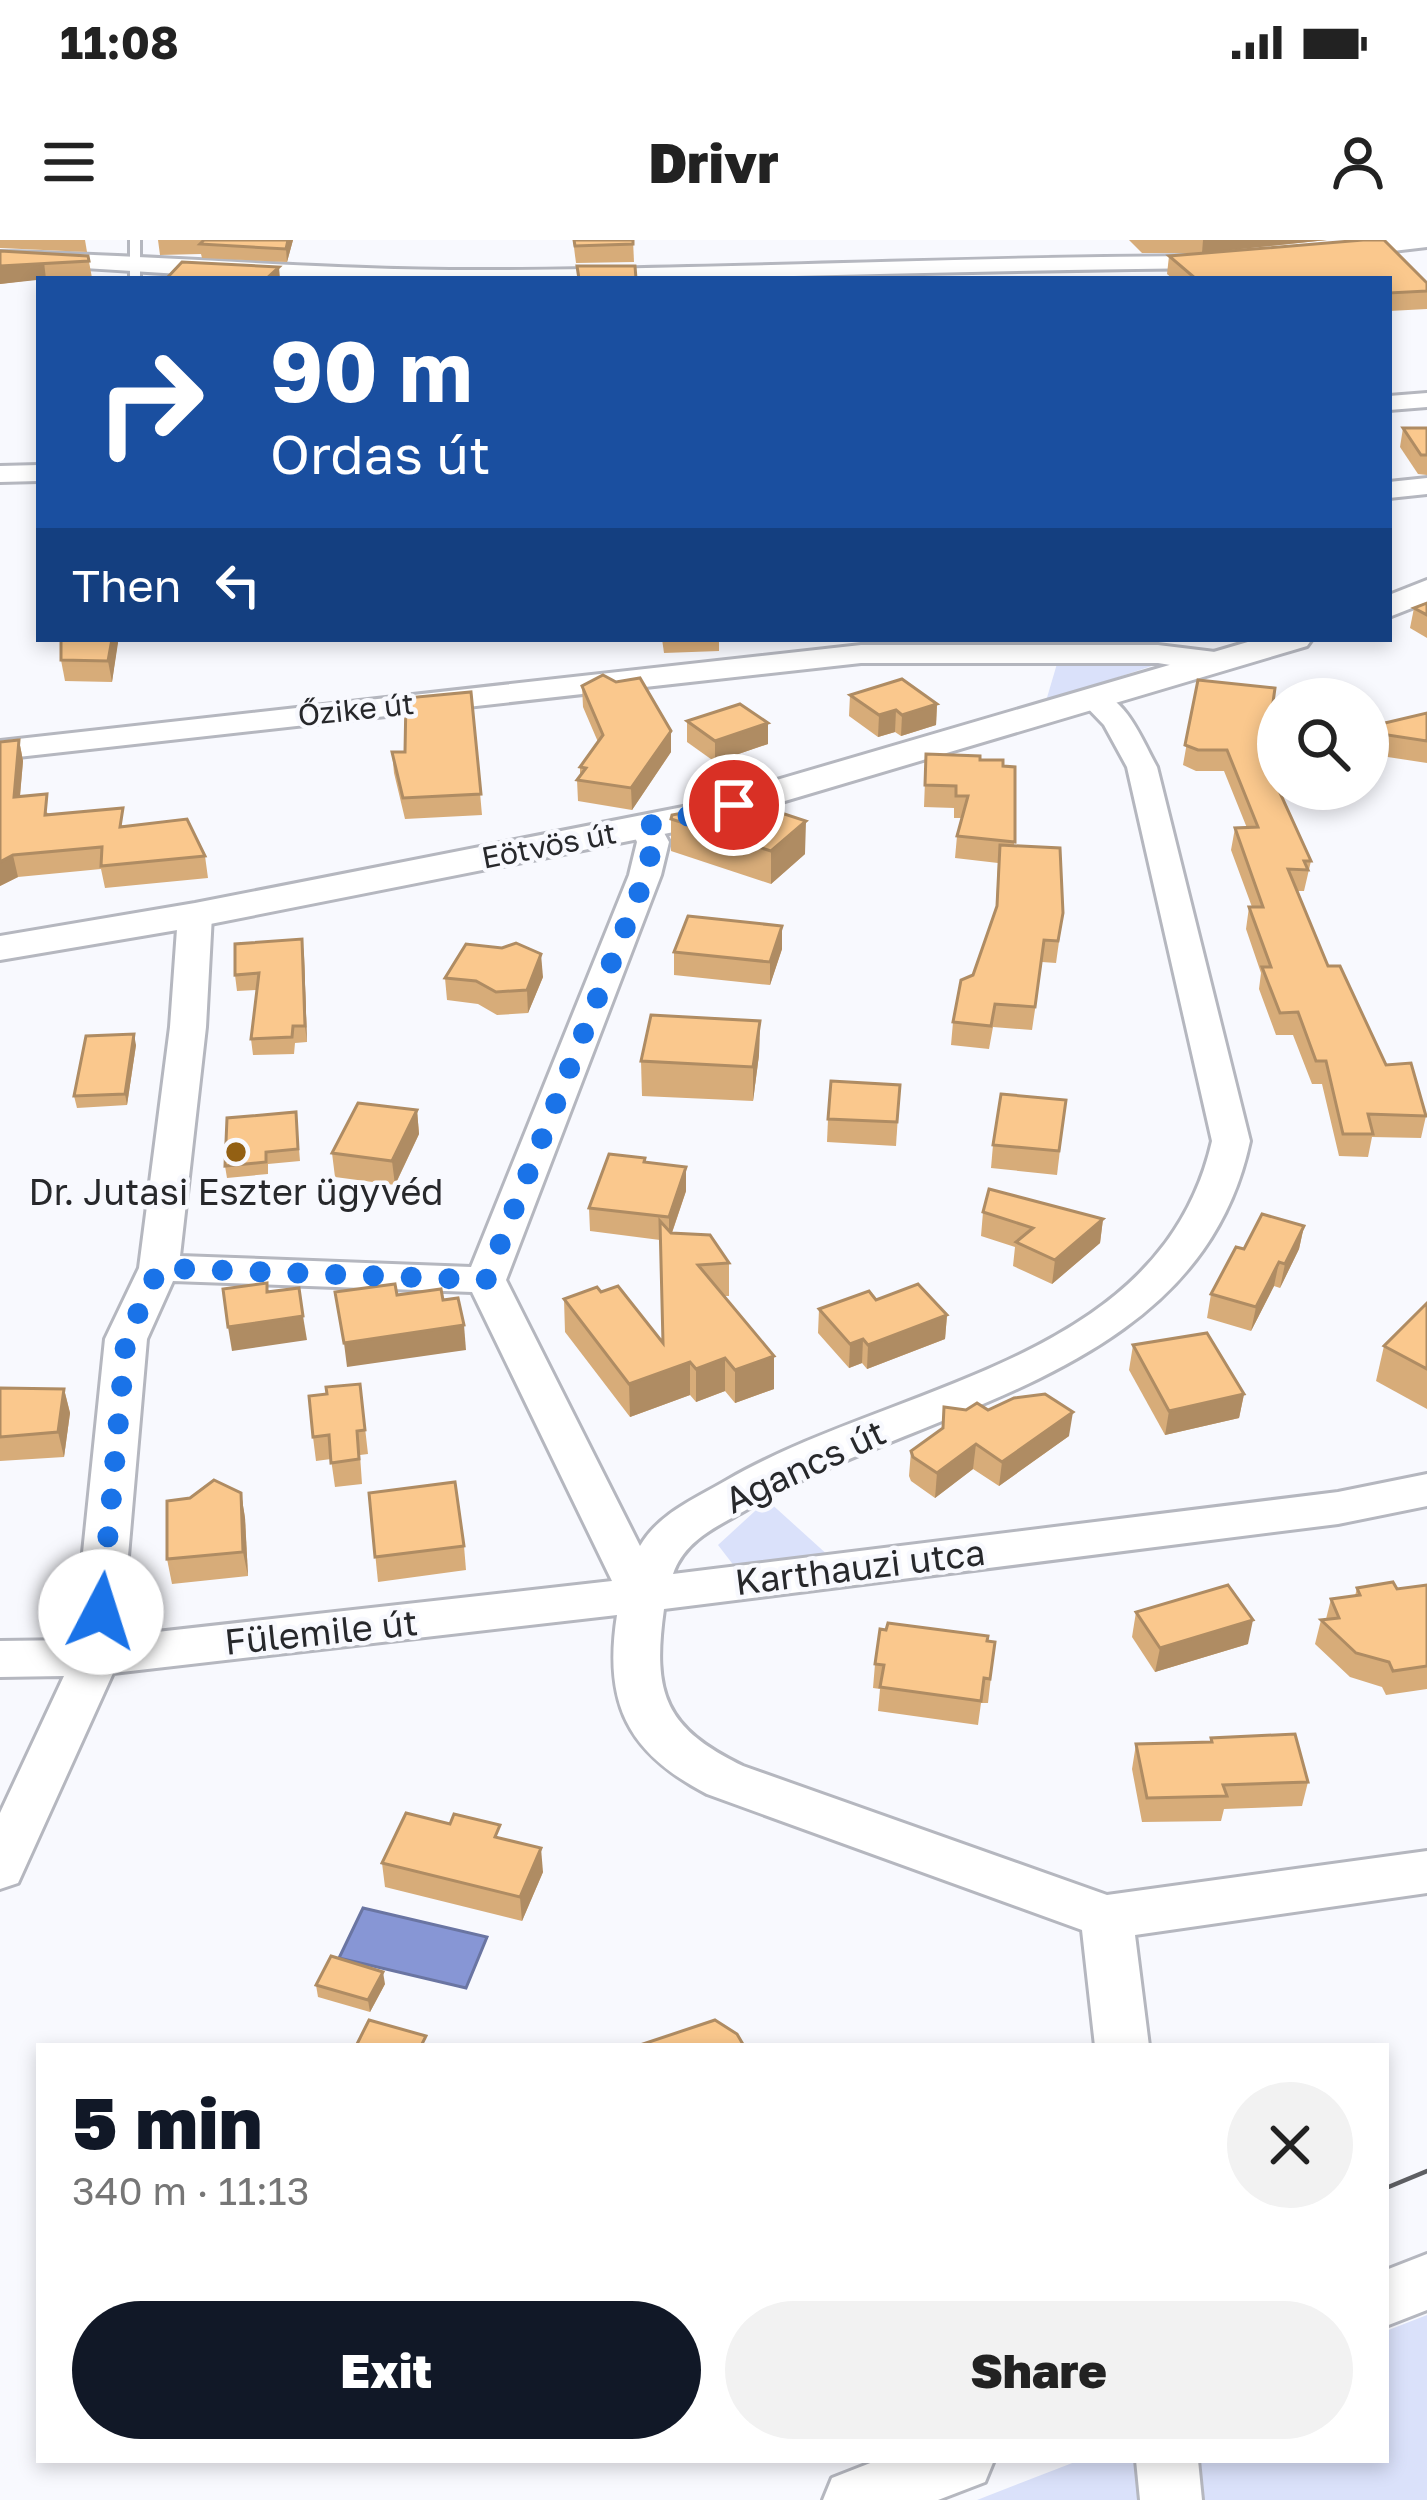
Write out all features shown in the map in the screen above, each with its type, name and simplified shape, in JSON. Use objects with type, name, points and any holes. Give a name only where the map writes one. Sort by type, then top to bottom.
[{"type":"street","points":[[1316,254],[1427,242]]},
{"type":"street","points":[[0,259],[135,260],[372,275],[719,275],[1245,261]]},
{"type":"street","points":[[1392,403],[1427,400]]},
{"type":"street","points":[[0,474],[36,473]]},
{"type":"street","points":[[1392,490],[1427,486]]},
{"type":"street","points":[[1392,606],[1427,590]]},
{"type":"street","name":"Eötvös út","points":[[0,948],[195,915],[646,826],[814,783],[1285,642]]},
{"type":"street","name":"Őzike út","points":[[0,749],[860,654],[1158,654],[1214,663]]},
{"type":"street","name":"Agancs út","points":[[1094,699],[1117,721],[1142,766],[1231,1141],[1217,1193],[1178,1254],[1101,1328],[1024,1370],[764,1477],[670,1538],[642,1595],[636,1662],[640,1704],[653,1732],[668,1748],[725,1780],[1107,1916],[1427,1871]]},
{"type":"street","points":[[642,1595],[486,1280],[646,875],[653,842],[646,826]]},
{"type":"street","points":[[0,1868],[97,1658],[126,1339],[159,1268],[188,1027],[195,915]]},
{"type":"street","points":[[159,1268],[486,1280]]},
{"type":"street","name":"Karthauzi utca","points":[[642,1595],[1338,1508],[1427,1490]]},
{"type":"street","name":"Fülemile út","points":[[0,1660],[97,1658],[642,1595]]},
{"type":"street","points":[[1107,1916],[1122,2043]]},
{"type":"street","points":[[1389,2298],[1427,2282]]},
{"type":"street","points":[[854,2500],[955,2463]]},
{"type":"street","points":[[1167,2463],[1171,2500]]},
{"type":"shaded area","points":[[1059,657],[1164,662],[1046,701]]},
{"type":"shaded area","points":[[767,1500],[830,1557],[738,1571],[718,1545]]},
{"type":"shaded area","points":[[1427,2315],[1427,2500],[977,2500],[1072,2463],[1389,2463],[1389,2330]]},
{"type":"water","points":[[363,1908],[487,1937],[466,1988],[339,1958]]},
{"type":"building","points":[[204,240],[288,240],[286,249],[200,244]]},
{"type":"building","points":[[574,240],[633,240],[633,244],[575,246]]},
{"type":"building","points":[[1384,240],[1427,283],[1427,291],[1392,293],[1392,276],[1192,276],[1169,256]]},
{"type":"building","points":[[0,251],[88,256],[89,261],[0,266]]},
{"type":"building","points":[[182,262],[279,267],[269,276],[169,276]]},
{"type":"building","points":[[577,266],[635,266],[636,276],[579,276]]},
{"type":"building","points":[[1403,428],[1427,428],[1427,455],[1421,455]]},
{"type":"building","points":[[61,642],[111,642],[108,661],[61,660]]},
{"type":"building","points":[[603,675],[616,682],[640,678],[671,731],[631,788],[577,780],[586,768],[580,767],[603,735],[582,686]]},
{"type":"building","points":[[902,679],[937,704],[902,715],[896,710],[879,715],[850,695]]},
{"type":"building","points":[[1198,680],[1257,686],[1257,810],[1288,810],[1311,861],[1304,861],[1308,870],[1288,869],[1328,966],[1340,966],[1386,1065],[1411,1063],[1426,1116],[1368,1114],[1373,1134],[1343,1134],[1326,1061],[1316,1061],[1298,1012],[1280,1013],[1262,967],[1271,967],[1249,907],[1263,907],[1235,828],[1258,827],[1227,750],[1185,745]]},
{"type":"building","points":[[471,692],[481,794],[403,798],[392,752],[405,752],[406,698]]},
{"type":"building","points":[[740,704],[768,723],[715,741],[687,721]]},
{"type":"building","points":[[1427,713],[1427,741],[1389,735],[1389,722]]},
{"type":"building","points":[[19,740],[14,797],[47,794],[45,815],[123,808],[120,827],[187,819],[205,856],[101,866],[102,847],[13,855],[0,862],[0,742]]},
{"type":"building","points":[[926,754],[980,756],[980,760],[1003,760],[1003,766],[1015,767],[1015,842],[957,836],[968,796],[956,796],[956,786],[925,785]]},
{"type":"building","points":[[745,801],[806,821],[771,851],[671,819],[672,815]]},
{"type":"building","points":[[1000,845],[1060,848],[1063,913],[1058,941],[1044,940],[1035,1007],[995,1004],[991,1026],[953,1022],[961,980],[973,975],[997,906]]},
{"type":"building","points":[[688,916],[782,926],[770,962],[674,952]]},
{"type":"building","points":[[302,939],[305,1026],[293,1026],[292,1037],[251,1039],[259,973],[235,975],[235,944]]},
{"type":"building","points":[[516,943],[541,954],[527,990],[496,992],[476,981],[445,978],[466,944],[502,948]]},
{"type":"building","points":[[651,1015],[760,1021],[753,1067],[641,1061]]},
{"type":"building","points":[[134,1034],[125,1094],[74,1096],[86,1036]]},
{"type":"building","points":[[831,1081],[900,1085],[897,1122],[828,1119]]},
{"type":"building","points":[[1001,1094],[1066,1100],[1059,1151],[993,1145]]},
{"type":"building","points":[[358,1103],[417,1110],[392,1161],[332,1153]]},
{"type":"building","points":[[296,1112],[298,1149],[266,1152],[266,1162],[225,1166],[227,1118]]},
{"type":"building","points":[[609,1154],[686,1167],[669,1217],[589,1208]]},
{"type":"building","points":[[989,1189],[1103,1219],[1055,1260],[1016,1242],[1033,1228],[983,1212]]},
{"type":"building","points":[[1262,1214],[1304,1226],[1285,1264],[1279,1262],[1256,1307],[1211,1294],[1236,1247],[1244,1249]]},
{"type":"building","points":[[660,1221],[671,1233],[710,1235],[729,1263],[698,1265],[774,1356],[735,1370],[725,1358],[696,1369],[690,1362],[629,1384],[564,1299],[597,1287],[601,1292],[618,1286],[663,1343]]},
{"type":"building","points":[[267,1283],[267,1292],[299,1288],[303,1316],[228,1327],[223,1289]]},
{"type":"building","points":[[395,1284],[397,1295],[441,1289],[443,1300],[458,1298],[464,1325],[344,1343],[335,1292]]},
{"type":"building","points":[[918,1284],[947,1315],[868,1345],[863,1339],[850,1344],[819,1309],[869,1291],[876,1300]]},
{"type":"building","points":[[1427,1303],[1427,1369],[1384,1346]]},
{"type":"building","points":[[1207,1333],[1244,1394],[1169,1411],[1133,1345]]},
{"type":"building","points":[[360,1384],[365,1430],[357,1431],[359,1459],[331,1463],[329,1435],[313,1437],[309,1396],[327,1394],[326,1387]]},
{"type":"building","points":[[0,1388],[64,1389],[58,1432],[0,1437]]},
{"type":"building","points":[[1045,1394],[1073,1412],[1002,1462],[976,1444],[937,1473],[913,1457],[911,1451],[943,1428],[944,1407],[966,1410],[977,1403],[988,1410],[1014,1398]]},
{"type":"building","points":[[214,1480],[241,1493],[243,1552],[167,1559],[167,1501],[190,1498]]},
{"type":"building","points":[[455,1482],[464,1546],[375,1557],[369,1493]]},
{"type":"building","points":[[1393,1582],[1397,1589],[1427,1585],[1427,1666],[1393,1671],[1389,1662],[1356,1653],[1321,1620],[1339,1618],[1331,1599],[1360,1595],[1357,1588]]},
{"type":"building","points":[[1228,1585],[1253,1620],[1160,1648],[1136,1612]]},
{"type":"building","points":[[888,1623],[988,1636],[987,1641],[995,1642],[990,1679],[984,1678],[981,1701],[880,1687],[884,1665],[875,1664],[880,1629],[886,1630]]},
{"type":"building","points":[[1295,1734],[1308,1782],[1223,1785],[1227,1796],[1147,1798],[1136,1744]]},
{"type":"building","points":[[406,1813],[450,1824],[454,1814],[500,1825],[495,1837],[541,1848],[520,1897],[382,1863]]},
{"type":"building","points":[[331,1956],[383,1972],[368,2000],[316,1985]]},
{"type":"building","points":[[369,2020],[426,2036],[422,2043],[358,2043]]},
{"type":"building","points":[[715,2020],[742,2043],[646,2043]]},
{"type":"tram line","points":[[1389,2187],[1427,2171]]},
{"type":"place","name":"Dr. Jutasi Eszter ügyvéd","points":[[236,1152]]},
{"type":"route","points":[[101,1612],[126,1339],[159,1268],[486,1280],[646,875],[653,842],[646,826],[734,805]]}]
